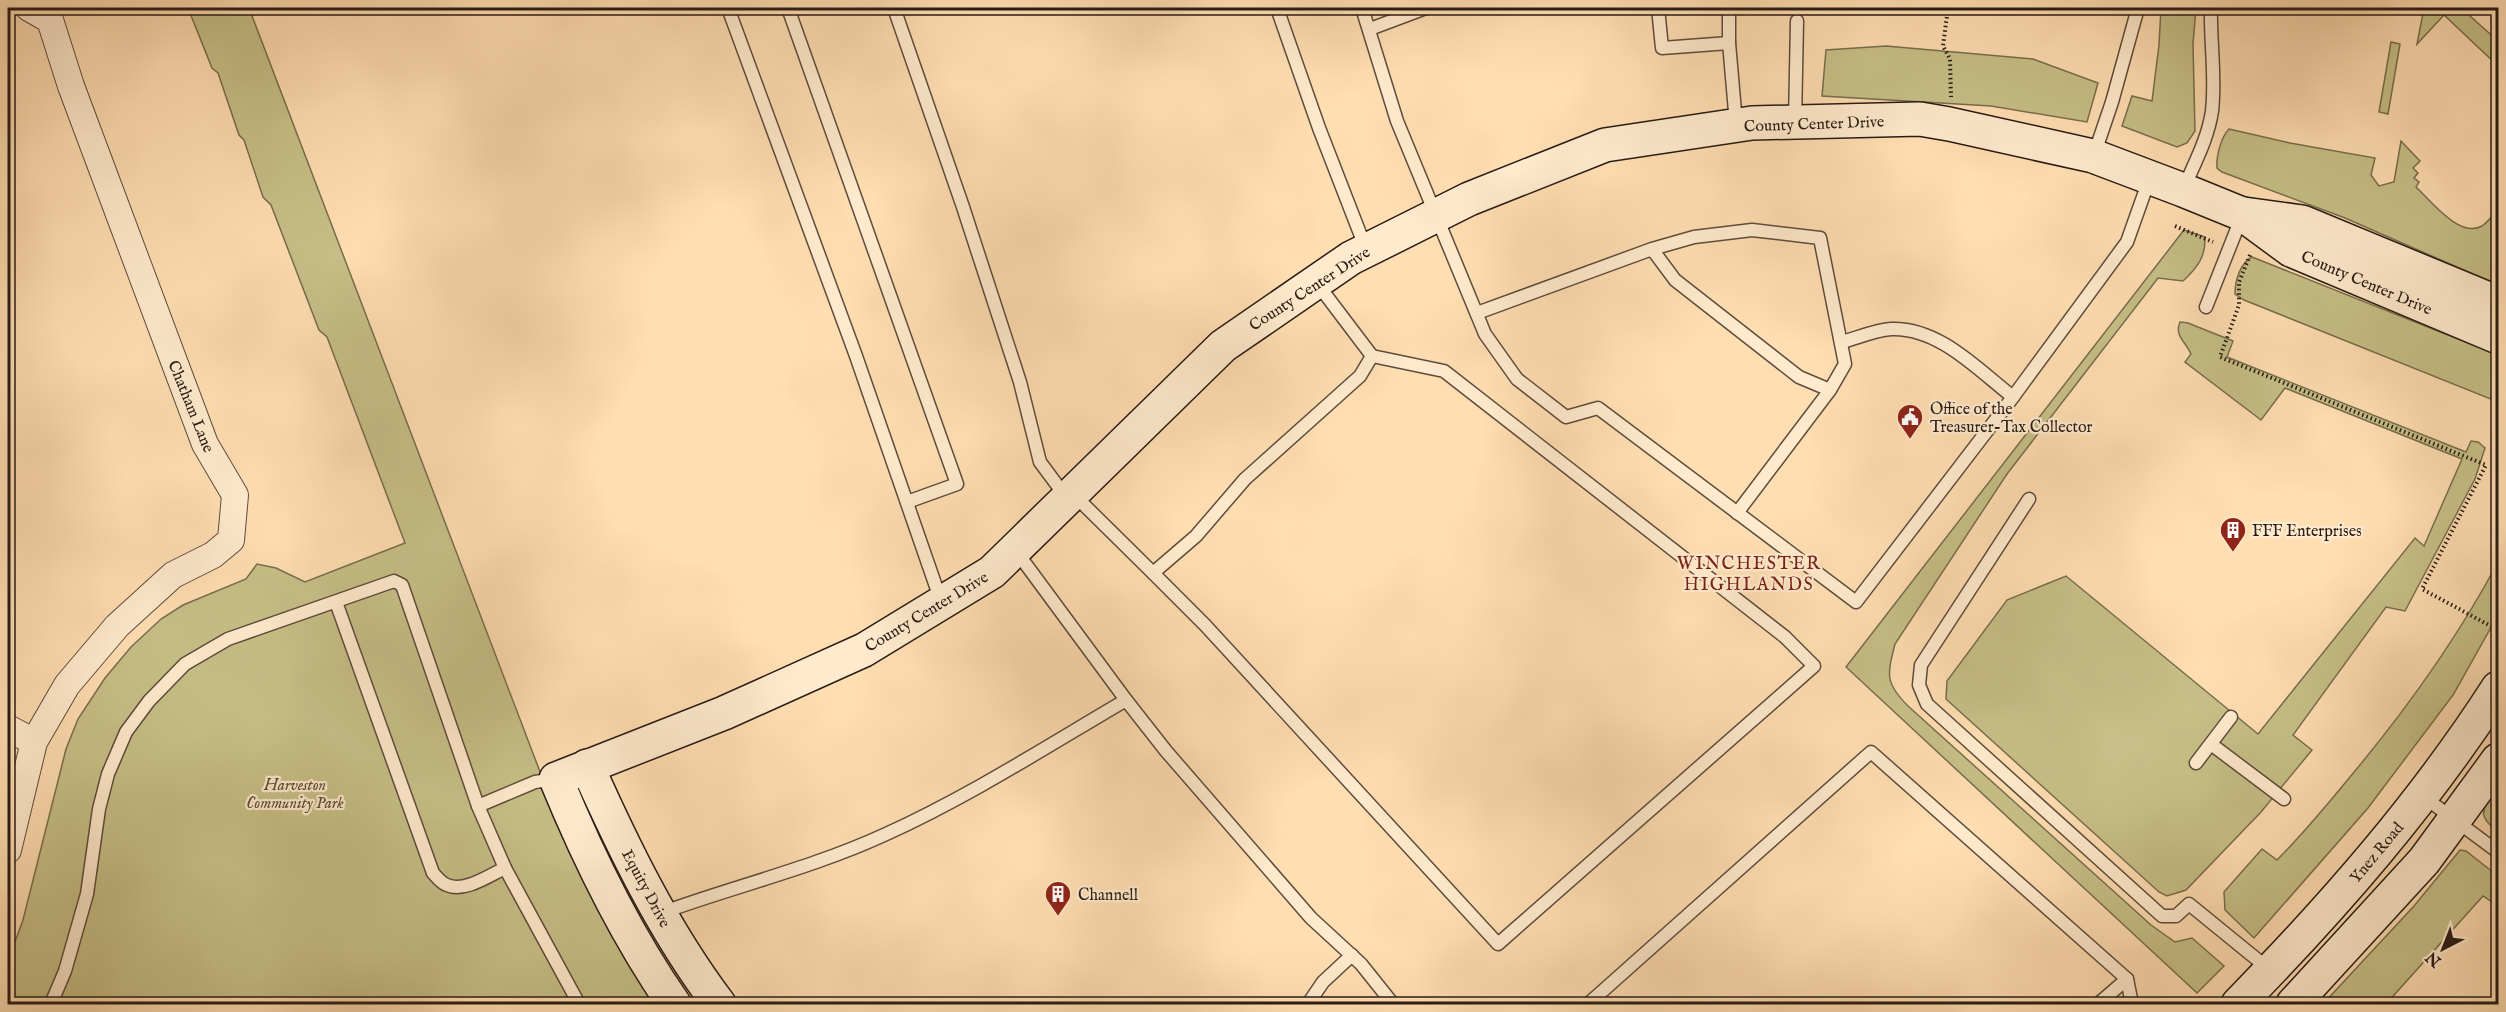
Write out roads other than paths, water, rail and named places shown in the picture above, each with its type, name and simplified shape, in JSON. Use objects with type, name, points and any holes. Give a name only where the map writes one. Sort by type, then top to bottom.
[{"type":"street","name":"Chatham Lane","points":[[8,850],[34,742],[67,685],[117,626],[173,575],[213,555],[231,540],[235,495],[206,444],[71,86],[50,20],[29,8]]},
{"type":"street","name":"County Center Drive","points":[[556,779],[724,713],[864,650],[992,572],[1223,346],[1350,258],[1437,214],[1605,145],[1737,125],[1920,119],[1949,124],[2093,156],[2150,177],[2242,214],[2291,250],[2499,337]]},
{"type":"street","name":"County Center Drive","points":[[2242,214],[2302,222],[2499,303]]},
{"type":"street","name":"Ynez Road","points":[[2238,1005],[2354,880],[2423,796],[2466,739],[2499,688]]},
{"type":"street","points":[[8,728],[34,742]]},
{"type":"street","points":[[2293,1005],[2424,861],[2499,760]]},
{"type":"street","name":"Equity Drive","points":[[587,766],[677,944],[719,1005]]},
{"type":"street","points":[[556,779],[573,820],[612,897],[656,978],[674,1005]]},
{"type":"lane","points":[[728,8],[942,602]]},
{"type":"lane","points":[[788,8],[957,484],[907,502]]},
{"type":"lane","points":[[894,8],[1020,382],[1040,462],[1070,496],[1205,625],[1498,944],[1814,666],[1785,637],[1444,371],[1372,356],[1316,282]]},
{"type":"lane","points":[[1277,8],[1319,128],[1366,250]]},
{"type":"lane","points":[[1362,8],[1397,121],[1476,313],[1485,334],[1517,380],[1566,417],[1598,408],[1856,602],[2013,398],[2127,242],[2150,177]]},
{"type":"lane","points":[[1370,29],[1426,8]]},
{"type":"lane","points":[[1659,8],[1662,48],[1729,43]]},
{"type":"lane","points":[[1729,8],[1729,43],[1737,125]]},
{"type":"lane","points":[[2093,156],[2118,83],[2138,8]]},
{"type":"lane","points":[[2183,190],[2204,144],[2211,112],[2213,90],[2210,44],[2211,8]]},
{"type":"lane","points":[[1796,122],[1797,21]]},
{"type":"lane","points":[[2206,307],[2242,214]]},
{"type":"lane","points":[[1476,313],[1652,249],[1694,237],[1752,230],[1820,238],[1845,364],[1830,390],[1737,513]]},
{"type":"lane","points":[[1652,249],[1676,280],[1711,308],[1799,377],[1830,390]]},
{"type":"lane","points":[[1842,342],[1890,329],[1917,330],[1942,343],[2013,398]]},
{"type":"lane","points":[[1153,573],[1196,536],[1245,478],[1360,376],[1372,356]]},
{"type":"lane","points":[[2029,498],[1921,665],[1919,685],[1927,704],[2162,916],[2176,916],[2189,904],[2271,971]]},
{"type":"lane","points":[[1015,550],[1166,751],[1311,918],[1352,955],[1393,1005]]},
{"type":"lane","points":[[51,1005],[65,971],[87,894],[99,809],[108,774],[126,732],[149,701],[185,664],[228,639],[394,581],[402,585],[478,806],[505,868],[579,1005]]},
{"type":"lane","points":[[336,602],[433,873],[445,885],[455,888],[479,881],[505,868]]},
{"type":"lane","points":[[660,913],[807,866],[885,835],[1010,770],[1126,700]]},
{"type":"lane","points":[[2196,763],[2231,717]]},
{"type":"lane","points":[[2211,744],[2284,799]]},
{"type":"lane","points":[[1588,1005],[1871,752],[2127,979],[2132,1005]]},
{"type":"lane","points":[[478,806],[535,782],[556,779]]},
{"type":"lane","points":[[2423,796],[2499,852]]},
{"type":"lane","points":[[1308,1005],[1323,982],[1352,955]]},
{"type":"lane","points":[[2098,1005],[2127,979]]},
{"type":"place","name":"Office of the Treasurer-Tax Collector","points":[[1910,440]]},
{"type":"place","name":"FFF Enterprises","points":[[2233,553]]},
{"type":"place","name":"Channell","points":[[1058,917]]},
{"type":"district","name":"WINCHESTER HIGHLANDS","points":[[1749,573]]},
{"type":"park label","name":"Harveston Community Park","points":[[295,793]]}]
